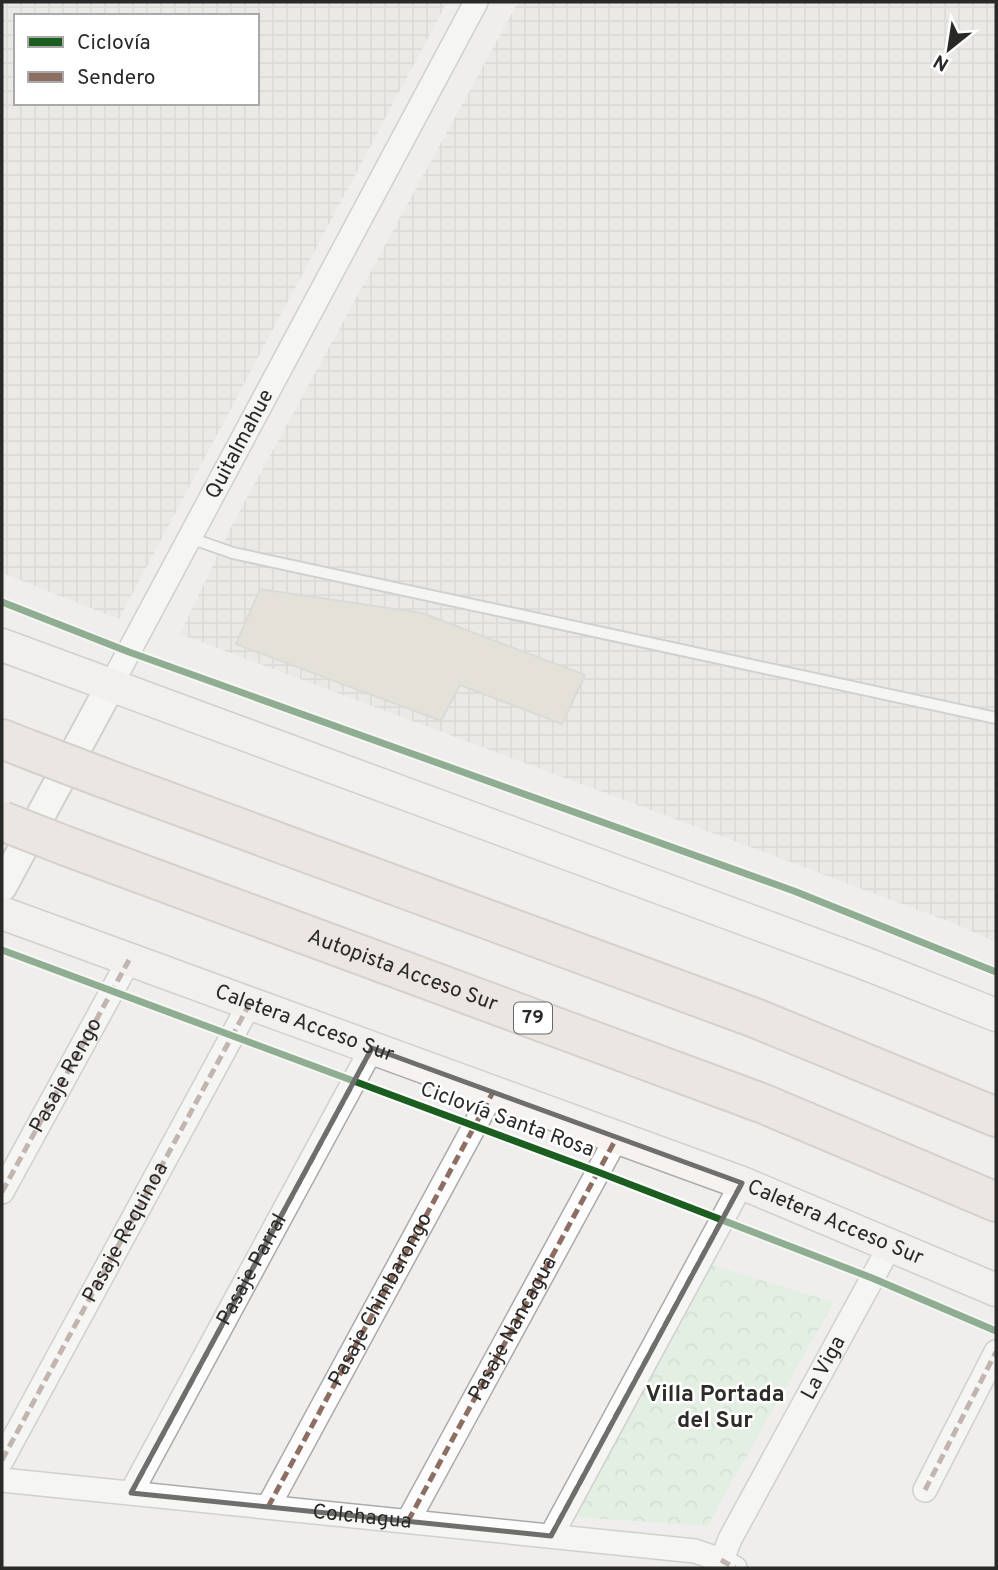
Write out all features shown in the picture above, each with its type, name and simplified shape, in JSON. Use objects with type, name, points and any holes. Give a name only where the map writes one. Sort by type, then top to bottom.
[{"type":"highway","points":[[16,745],[755,1018],[996,1116]]},
{"type":"highway","name":"Autopista Acceso Sur","points":[[2,821],[764,1104],[996,1202]]},
{"type":"main road","points":[[2,645],[864,963],[996,1015]]},
{"type":"main road","name":"Caletera Acceso Sur","points":[[2,913],[742,1183],[996,1290]]},
{"type":"street","name":"Quitalmahue","points":[[2,887],[476,2]]},
{"type":"street","name":"Pasaje Rengo","points":[[2,1192],[130,960]]},
{"type":"street","name":"Pasaje Requinoa","points":[[2,1460],[250,1003]]},
{"type":"street","name":"Pasaje Parral","points":[[131,1493],[372,1048]]},
{"type":"street","name":"Pasaje Chimbarongo","points":[[268,1507],[493,1092]]},
{"type":"street","name":"Pasaje Nancagua","points":[[408,1521],[617,1137]]},
{"type":"street","points":[[551,1536],[742,1183]]},
{"type":"street","name":"La Viga","points":[[725,1565],[736,1528],[891,1244]]},
{"type":"street","points":[[925,1490],[996,1352]]},
{"type":"street","name":"Colchagua","points":[[2,1479],[695,1551],[725,1565]]},
{"type":"lane","points":[[190,538],[246,555],[996,718]]},
{"type":"highlighted area","points":[[372,1048],[742,1183],[551,1536],[131,1493]]},
{"type":"shaded area","points":[[2,2],[447,2],[119,619],[2,573]]},
{"type":"shaded area","points":[[518,2],[996,2],[996,942],[953,923],[180,634],[232,525]]},
{"type":"green space","points":[[712,1265],[834,1302],[707,1526],[575,1517]]},
{"type":"building","points":[[260,589],[422,613],[585,675],[562,724],[460,685],[441,721],[236,644]]},
{"type":"marked path","points":[[2,1192],[129,960]]},
{"type":"marked path","points":[[2,1460],[250,1003]]},
{"type":"marked path","points":[[131,1493],[372,1048]]},
{"type":"marked path","points":[[268,1507],[493,1092]]},
{"type":"marked path","points":[[408,1521],[617,1137]]},
{"type":"marked path","points":[[551,1536],[742,1183]]},
{"type":"marked path","points":[[925,1490],[996,1352]]},
{"type":"marked path","points":[[721,1560],[735,1568]]},
{"type":"cycle path","points":[[2,602],[129,652],[794,891],[996,972]]},
{"type":"cycle path","name":"Ciclovía Santa Rosa","points":[[2,950],[598,1172],[872,1278],[996,1331]]},
{"type":"district","name":"Villa Portada del Sur","points":[[715,1408]]}]
